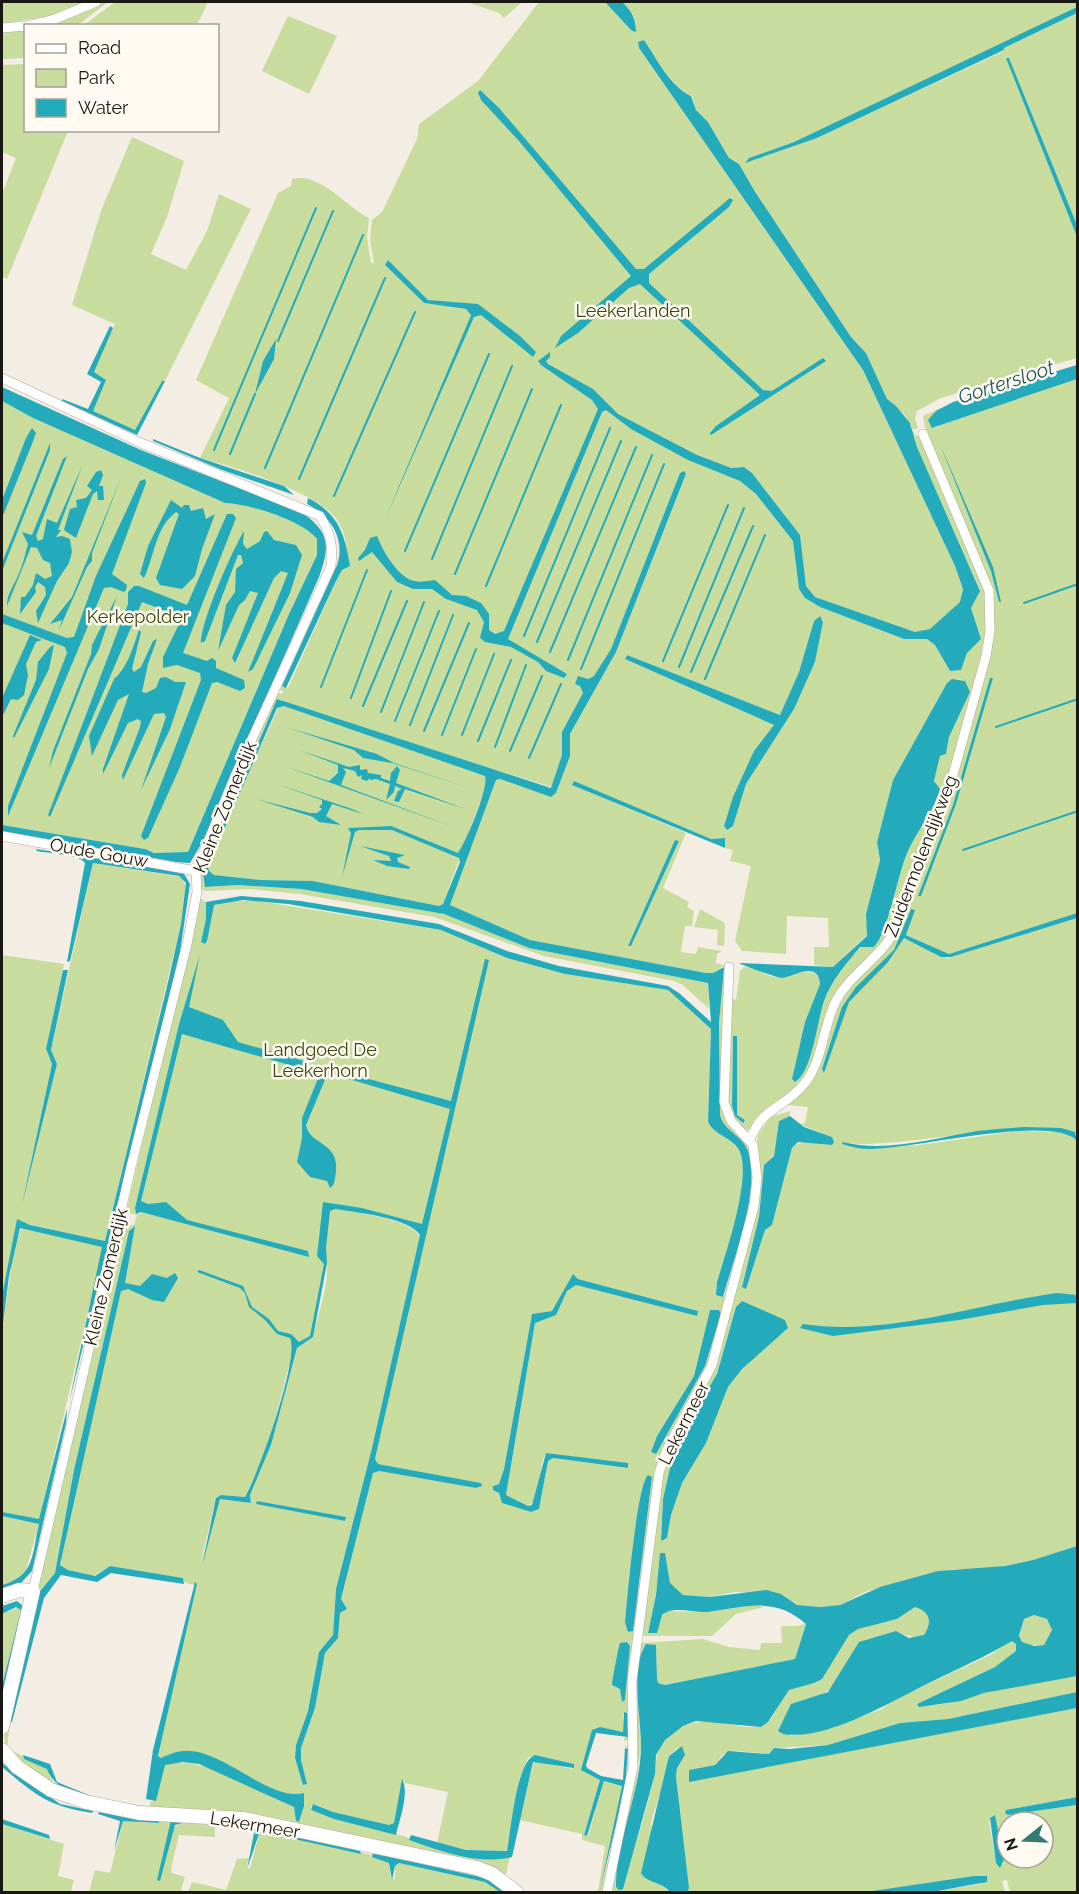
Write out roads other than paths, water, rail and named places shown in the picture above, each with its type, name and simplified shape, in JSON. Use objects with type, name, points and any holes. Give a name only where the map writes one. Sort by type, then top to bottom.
[{"type":"street","points":[[36,24],[55,20],[96,2]]},
{"type":"street","points":[[2,28],[24,26]]},
{"type":"street","name":"Kleine Zomerdijk","points":[[2,378],[152,447],[320,516],[331,535],[331,566],[236,774],[196,871],[196,892],[187,944],[130,1167],[33,1591]]},
{"type":"street","name":"Zuidermolendijkweg","points":[[750,1138],[766,1115],[779,1107],[804,1084],[820,1054],[837,998],[847,985],[882,952],[891,937],[946,800],[986,656],[990,631],[989,591],[923,434]]},
{"type":"street","name":"Oude Gouw","points":[[2,836],[196,871]]},
{"type":"street","points":[[729,967],[724,1102],[731,1121],[750,1138]]},
{"type":"street","name":"Lekermeer","points":[[607,1893],[633,1767],[632,1681],[659,1473],[667,1449],[706,1381],[718,1349],[754,1206],[757,1169],[750,1138]]},
{"type":"street","points":[[2,1596],[19,1590],[33,1591],[2,1727]]},
{"type":"street","name":"Lekermeer","points":[[2,1750],[17,1767],[66,1797],[139,1813],[244,1819],[477,1868],[492,1874],[516,1893]]},
{"type":"water","points":[[605,2],[622,2],[631,12],[636,32],[632,31]]},
{"type":"water","points":[[1077,7],[1077,13],[1004,50],[817,138],[745,163],[749,158],[794,142]]},
{"type":"water","points":[[644,40],[670,79],[683,92],[691,96],[696,110],[708,122],[729,158],[739,164],[851,337],[866,353],[887,399],[910,423],[917,447],[980,591],[971,608],[981,639],[967,653],[961,670],[950,671],[935,645],[927,639],[904,639],[820,607],[805,598],[799,589],[793,541],[756,494],[740,481],[688,460],[631,429],[606,410],[602,412],[508,639],[567,674],[564,678],[546,671],[538,662],[511,647],[485,642],[480,638],[484,622],[477,610],[446,599],[432,589],[413,589],[397,582],[372,552],[359,561],[358,558],[365,550],[370,538],[377,536],[389,559],[410,580],[421,582],[435,580],[452,595],[466,596],[481,603],[489,614],[489,630],[495,634],[504,631],[598,409],[592,400],[541,365],[538,361],[550,352],[550,357],[546,361],[548,364],[593,389],[618,414],[695,454],[731,468],[744,467],[752,473],[800,535],[806,586],[815,597],[915,632],[930,629],[960,602],[963,589],[955,566],[863,370],[639,48],[638,42]]},
{"type":"water","points":[[1006,58],[1009,58],[1077,225],[1077,237]]},
{"type":"water","points":[[480,90],[499,108],[636,269],[644,269],[730,198],[733,200],[729,207],[649,274],[649,283],[763,390],[772,391],[823,358],[826,361],[711,435],[710,433],[716,426],[760,395],[640,284],[629,288],[578,333],[555,348],[561,336],[631,276],[519,141],[481,100],[478,93]]},
{"type":"water","points":[[388,260],[428,300],[478,304],[520,336],[536,352],[533,357],[481,315],[474,317],[384,522],[471,315],[466,309],[424,303],[385,265]]},
{"type":"water","points":[[110,326],[113,328],[94,372],[106,380],[93,411],[135,430],[162,381],[165,381],[137,435],[62,401],[62,399],[88,409],[101,382],[87,374]]},
{"type":"water","points":[[276,339],[274,359],[255,394],[263,361]]},
{"type":"water","points":[[1077,365],[1077,379],[932,428],[928,420],[936,411],[953,402]]},
{"type":"water","points":[[2,387],[141,450],[303,513],[323,534],[326,548],[319,577],[203,841],[190,863],[2,831],[2,825],[145,849],[154,853],[188,852],[289,614],[317,555],[317,539],[300,526],[274,514],[247,506],[225,503],[33,418],[2,401]]},
{"type":"water","points":[[32,428],[36,433],[2,518],[2,500]]},
{"type":"water","points":[[153,439],[200,458],[284,486],[294,495],[222,470],[153,441]]},
{"type":"water","points":[[939,442],[993,567],[1001,602],[999,602],[991,571]]},
{"type":"water","points":[[50,443],[50,450],[2,571],[2,563]]},
{"type":"water","points":[[67,456],[36,536],[38,541],[43,539],[47,519],[57,523],[83,464],[58,530],[61,530],[56,537],[62,536],[70,539],[72,552],[69,563],[57,581],[38,623],[36,611],[46,595],[45,587],[38,582],[35,587],[36,592],[20,614],[21,597],[25,597],[33,585],[36,573],[45,579],[52,576],[50,563],[43,560],[37,548],[31,547],[7,606],[8,598],[28,544],[22,532],[32,535],[63,459]]},
{"type":"water","points":[[101,470],[103,475],[99,486],[103,486],[104,500],[98,500],[97,491],[93,494],[76,538],[64,530],[70,509],[77,507],[76,500],[86,498],[92,490],[87,486],[96,472]]},
{"type":"water","points":[[684,471],[686,474],[616,652],[570,734],[570,756],[556,793],[551,797],[500,779],[496,780],[450,905],[530,940],[706,973],[713,973],[724,967],[719,1023],[720,1115],[725,1125],[742,1141],[748,1151],[751,1184],[749,1204],[723,1297],[716,1295],[717,1282],[740,1198],[743,1164],[737,1147],[714,1130],[708,1121],[711,1029],[668,990],[565,974],[507,958],[441,930],[288,904],[243,900],[214,905],[207,941],[205,944],[201,942],[206,919],[206,902],[241,896],[301,901],[439,924],[507,951],[559,966],[668,986],[711,1022],[708,983],[529,948],[444,914],[301,889],[238,885],[205,887],[203,873],[207,863],[209,871],[214,875],[262,880],[313,881],[439,906],[443,904],[460,862],[459,858],[392,830],[359,830],[355,832],[342,877],[351,833],[348,828],[391,826],[458,853],[484,792],[485,776],[284,706],[277,708],[216,848],[213,848],[277,699],[551,788],[562,755],[562,732],[583,693],[580,686],[575,684],[578,676],[588,679],[594,676],[611,649],[680,473]]},
{"type":"water","points":[[121,478],[92,553],[92,561],[87,567],[59,630],[62,620],[50,624],[72,597]]},
{"type":"water","points":[[145,479],[146,483],[112,574],[127,585],[126,590],[124,592],[111,587],[104,588],[8,816],[8,806],[67,653],[65,647],[2,623],[2,614],[67,638],[74,637],[96,576],[140,481]]},
{"type":"water","points":[[308,498],[327,510],[338,526],[346,544],[350,566],[342,570],[336,581],[286,688],[282,686],[337,565],[339,555],[338,537],[334,529],[323,515],[307,504]]},
{"type":"water","points":[[171,500],[182,508],[184,505],[189,505],[191,511],[203,508],[206,519],[215,514],[195,576],[182,589],[160,585],[156,578],[179,514],[176,512],[169,518],[160,534],[144,578],[140,574],[148,546]]},
{"type":"water","points":[[227,514],[233,514],[236,518],[183,653],[207,661],[212,658],[216,661],[216,668],[244,680],[245,688],[240,691],[217,682],[212,683],[180,767],[148,838],[144,840],[141,836],[201,680],[200,673],[177,665],[163,668],[163,657],[181,620],[179,616],[142,602],[50,817],[48,815],[128,604],[128,592],[134,586],[139,586],[187,605]]},
{"type":"water","points":[[244,531],[243,544],[247,549],[260,541],[264,532],[267,531],[274,540],[296,545],[302,555],[290,593],[253,669],[248,672],[288,573],[281,571],[274,578],[235,663],[232,658],[258,593],[250,591],[239,605],[218,651],[226,605],[235,592],[236,569],[243,563],[241,555],[238,555],[205,641],[201,643],[211,603]]},
{"type":"water","points":[[117,596],[99,649],[88,669],[49,768],[53,751],[91,654],[92,645]]},
{"type":"water","points":[[820,616],[823,622],[815,662],[794,709],[746,784],[733,826],[727,830],[724,826],[733,797],[754,751],[774,725],[625,659],[627,655],[780,715],[799,672],[814,621]]},
{"type":"water","points":[[139,630],[141,632],[132,669],[134,672],[141,667],[153,641],[157,639],[148,664],[142,692],[146,693],[156,688],[160,678],[166,677],[175,682],[186,682],[170,729],[141,790],[166,717],[164,713],[154,714],[123,780],[122,775],[140,727],[141,721],[138,719],[128,723],[103,774],[103,769],[129,694],[118,700],[92,756],[89,736],[114,679],[130,656]]},
{"type":"water","points":[[30,635],[42,640],[36,642],[26,664],[28,675],[24,695],[18,700],[11,699],[2,717],[2,698]]},
{"type":"water","points":[[54,645],[49,669],[14,738],[36,680],[38,662]]},
{"type":"water","points":[[990,678],[993,678],[956,804],[921,896],[918,896],[953,805]]},
{"type":"water","points":[[952,679],[965,681],[970,692],[949,737],[946,754],[940,756],[934,781],[940,789],[937,798],[908,851],[879,939],[874,947],[860,947],[831,986],[824,1001],[810,1058],[801,1077],[795,1082],[792,1079],[805,1022],[820,984],[818,977],[809,971],[782,978],[739,963],[833,967],[867,936],[866,914],[880,860],[877,842],[893,780],[947,683]]},
{"type":"water","points":[[289,728],[377,754],[394,763],[475,790],[392,763],[363,758],[354,750]]},
{"type":"water","points":[[299,750],[349,767],[360,765],[360,770],[367,769],[368,773],[381,775],[381,778],[390,781],[391,773],[397,766],[400,770],[396,783],[465,809],[405,789],[399,802],[394,801],[398,791],[402,789],[395,786],[394,792],[386,800],[390,784],[376,779],[370,780],[370,778],[367,781],[361,779],[362,775],[358,777],[355,771],[343,768],[346,772],[341,785],[456,828],[284,766],[329,781],[338,773],[338,765]]},
{"type":"water","points":[[574,781],[711,839],[725,838],[725,848],[572,785]]},
{"type":"water","points":[[274,783],[363,814],[332,804],[326,816],[341,825],[319,822],[313,817],[256,799],[310,813],[317,813],[322,809],[319,807],[322,800]]},
{"type":"water","points":[[675,840],[679,841],[631,946],[628,946]]},
{"type":"water","points":[[360,846],[405,855],[397,858],[398,862],[410,867],[409,869],[387,866],[373,860],[391,861],[389,856]]},
{"type":"water","points":[[36,849],[183,872],[190,884],[180,952],[69,1403],[102,1247],[20,1228],[9,1276],[2,1332],[3,1291],[17,1219],[30,1225],[105,1241],[169,978],[181,924],[186,883],[179,876],[93,863],[70,961],[67,962],[85,863],[76,857]]},
{"type":"water","points":[[911,909],[915,910],[906,935],[949,954],[1077,913],[1077,918],[951,957],[941,957],[904,938],[888,962],[849,1002],[824,1073],[822,1069],[842,1007],[856,987],[894,950]]},
{"type":"water","points":[[200,954],[189,1007],[223,1020],[238,1042],[304,1061],[306,1065],[303,1069],[182,1034],[141,1201],[148,1204],[166,1202],[187,1220],[308,1251],[309,1257],[141,1212],[136,1214],[135,1208],[179,1024]]},
{"type":"water","points":[[485,959],[489,960],[375,1459],[378,1464],[481,1483],[482,1486],[476,1488],[379,1471],[373,1473],[341,1599],[347,1609],[340,1613],[338,1638],[325,1653],[315,1708],[301,1748],[301,1760],[307,1784],[303,1785],[295,1758],[296,1745],[308,1711],[319,1652],[333,1635],[336,1589],[372,1448],[420,1235],[414,1229],[394,1220],[335,1209],[330,1211],[326,1248],[327,1263],[313,1337],[297,1348],[271,1445],[250,1495],[251,1503],[220,1499],[202,1566],[216,1498],[221,1495],[245,1497],[251,1485],[284,1391],[291,1350],[290,1338],[277,1334],[249,1307],[245,1293],[240,1288],[197,1272],[199,1270],[243,1286],[252,1307],[269,1319],[278,1331],[291,1334],[299,1342],[310,1336],[324,1264],[317,1256],[323,1202],[362,1208],[422,1224],[450,1109],[332,1074],[327,1075],[306,1125],[313,1137],[329,1149],[336,1161],[334,1183],[330,1188],[327,1181],[310,1177],[297,1162],[302,1138],[302,1118],[319,1076],[314,1067],[320,1066],[451,1101]]},
{"type":"water","points":[[63,970],[68,970],[51,1050],[57,1064],[21,1209],[52,1064],[46,1049]]},
{"type":"water","points":[[733,1036],[737,1036],[737,1115],[745,1120],[743,1123],[735,1116],[732,1106]]},
{"type":"water","points":[[790,1116],[804,1127],[832,1137],[834,1142],[832,1145],[798,1142],[792,1148],[772,1225],[765,1230],[746,1289],[742,1287],[759,1217],[764,1165],[774,1156],[779,1121]]},
{"type":"water","points":[[1024,1127],[1061,1128],[1075,1132],[1077,1141],[1063,1133],[1011,1131],[889,1148],[862,1149],[842,1144],[843,1142],[859,1145],[893,1145],[977,1131]]},
{"type":"water","points":[[135,1226],[125,1283],[140,1286],[152,1274],[167,1278],[175,1273],[178,1278],[164,1302],[152,1300],[128,1289],[121,1291],[60,1565],[68,1570],[95,1576],[110,1566],[183,1578],[184,1584],[111,1573],[97,1582],[61,1575],[44,1598],[12,1722],[8,1722],[40,1591],[55,1573],[74,1470],[129,1231]]},
{"type":"water","points":[[573,1274],[578,1279],[698,1311],[697,1316],[576,1285],[567,1291],[556,1315],[535,1323],[506,1495],[528,1506],[532,1505],[546,1453],[628,1463],[628,1468],[553,1458],[548,1461],[539,1509],[531,1512],[502,1503],[499,1493],[493,1490],[493,1486],[499,1484],[504,1469],[532,1314],[552,1311]]},
{"type":"water","points":[[1057,1293],[1077,1295],[1077,1303],[1043,1305],[959,1320],[833,1336],[800,1328],[803,1324],[835,1327],[899,1323]]},
{"type":"water","points":[[742,1301],[785,1320],[788,1328],[742,1369],[728,1387],[706,1443],[682,1483],[671,1515],[667,1538],[661,1541],[663,1499],[673,1455],[687,1424],[717,1374],[736,1307]]},
{"type":"water","points":[[710,1310],[719,1310],[721,1314],[705,1366],[656,1454],[651,1452],[657,1436],[694,1376]]},
{"type":"water","points":[[67,1409],[66,1423],[32,1571],[21,1583],[2,1590],[2,1585],[21,1576],[26,1570],[33,1554],[39,1524],[2,1516],[2,1512],[39,1519]]},
{"type":"water","points":[[648,1475],[652,1477],[633,1631],[628,1632],[625,1623],[633,1544],[640,1499]]},
{"type":"water","points":[[257,1501],[346,1517],[345,1521],[256,1504]]},
{"type":"water","points":[[1077,1546],[1077,1676],[984,1693],[961,1701],[919,1707],[917,1704],[995,1667],[1016,1651],[1016,1644],[1012,1641],[856,1719],[818,1732],[800,1735],[783,1734],[778,1731],[791,1704],[828,1692],[859,1642],[896,1631],[909,1638],[924,1635],[929,1622],[927,1615],[915,1607],[897,1619],[858,1629],[849,1635],[822,1679],[789,1690],[768,1722],[761,1727],[696,1721],[683,1726],[665,1740],[656,1755],[655,1774],[623,1889],[619,1890],[616,1887],[620,1851],[640,1763],[637,1679],[641,1654],[646,1644],[656,1645],[658,1683],[665,1685],[795,1659],[806,1624],[782,1609],[770,1606],[746,1606],[707,1612],[672,1610],[662,1615],[657,1633],[648,1633],[656,1595],[660,1553],[665,1553],[670,1583],[683,1595],[710,1597],[766,1590],[781,1594],[797,1605],[820,1607],[840,1605],[880,1587],[938,1571],[1005,1566]],"holes":[[[1034,1615],[1047,1619],[1052,1630],[1044,1645],[1034,1646],[1022,1642],[1019,1636],[1024,1619]]]},
{"type":"water","points":[[195,1582],[197,1584],[158,1756],[161,1758],[180,1751],[198,1752],[213,1757],[276,1790],[290,1794],[304,1793],[304,1806],[299,1822],[296,1821],[294,1807],[199,1764],[183,1762],[165,1765],[156,1801],[146,1799],[153,1750]]},
{"type":"water","points":[[17,1601],[23,1606],[2,1698],[2,1686],[21,1610],[16,1607],[2,1614],[2,1606]]},
{"type":"water","points":[[627,1642],[630,1646],[625,1700],[622,1702],[620,1689],[612,1685],[620,1643]]},
{"type":"water","points":[[1077,1692],[1077,1708],[689,1782],[689,1770],[715,1765],[728,1751],[769,1754],[774,1748],[790,1749],[828,1745],[900,1723],[948,1719]]},
{"type":"water","points":[[624,1712],[627,1713],[628,1737],[596,1733],[586,1765],[587,1768],[601,1776],[623,1780],[625,1748],[628,1749],[625,1788],[600,1890],[622,1786],[604,1781],[587,1836],[584,1835],[600,1780],[581,1770],[592,1730],[600,1727],[623,1732]]},
{"type":"water","points":[[682,1746],[685,1755],[677,1768],[676,1777],[689,1888],[687,1892],[670,1892],[641,1873],[669,1756]]},
{"type":"water","points":[[23,1755],[50,1764],[57,1782],[91,1796],[64,1789],[54,1780],[47,1769],[24,1759]]},
{"type":"water","points":[[535,1755],[574,1764],[574,1768],[533,1762],[512,1857],[486,1859],[460,1856],[409,1840],[411,1835],[466,1850],[507,1851],[519,1783],[523,1770]]},
{"type":"water","points":[[2,1763],[60,1804],[93,1811],[92,1813],[64,1807],[43,1798],[2,1767]]},
{"type":"water","points":[[402,1779],[405,1792],[396,1835],[334,1819],[311,1810],[313,1804],[333,1812],[389,1825],[394,1823]]},
{"type":"water","points":[[1077,1797],[1077,1805],[1042,1810],[1006,1810]]},
{"type":"water","points":[[99,1812],[159,1821],[159,1823],[123,1821],[114,1851],[120,1821],[98,1814]]},
{"type":"water","points":[[995,1815],[995,1856],[990,1818]]},
{"type":"water","points":[[2,1819],[49,1835],[50,1839],[2,1824]]},
{"type":"water","points":[[171,1820],[182,1821],[182,1823],[175,1825],[160,1881],[157,1880]]},
{"type":"water","points":[[249,1827],[360,1851],[361,1854],[263,1832],[259,1834],[247,1869],[254,1833]]},
{"type":"water","points":[[373,1853],[485,1878],[506,1892],[500,1892],[485,1882],[399,1863],[395,1866],[392,1880],[389,1863],[372,1857]]},
{"type":"water","points":[[987,1876],[987,1882],[932,1892],[866,1892]]},
{"type":"waterway","points":[[214,450],[316,208]]},
{"type":"waterway","points":[[278,341],[333,211]]},
{"type":"waterway","points":[[265,468],[363,235]]},
{"type":"waterway","points":[[299,479],[385,278]]},
{"type":"waterway","points":[[334,496],[415,312]]},
{"type":"waterway","points":[[405,551],[489,354]]},
{"type":"waterway","points":[[432,559],[512,366]]},
{"type":"waterway","points":[[455,574],[532,389]]},
{"type":"waterway","points":[[230,454],[255,394]]},
{"type":"waterway","points":[[486,586],[561,405]]},
{"type":"waterway","points":[[524,636],[610,428]]},
{"type":"waterway","points":[[537,642],[621,441]]},
{"type":"waterway","points":[[550,652],[636,447]]},
{"type":"waterway","points":[[568,660],[652,455]]},
{"type":"waterway","points":[[581,669],[664,464]]},
{"type":"waterway","points":[[663,661],[728,505]]},
{"type":"waterway","points":[[679,667],[744,508]]},
{"type":"waterway","points":[[691,672],[753,526]]},
{"type":"waterway","points":[[705,679],[765,535]]},
{"type":"waterway","points":[[321,687],[367,570]]},
{"type":"waterway","points":[[1024,603],[1078,584]]},
{"type":"waterway","points":[[351,698],[391,591]]},
{"type":"waterway","points":[[363,706],[407,601]]},
{"type":"waterway","points":[[381,712],[424,602]]},
{"type":"waterway","points":[[395,721],[439,611]]},
{"type":"waterway","points":[[410,725],[453,615]]},
{"type":"waterway","points":[[424,731],[469,623]]},
{"type":"waterway","points":[[442,735],[476,649]]},
{"type":"waterway","points":[[462,735],[494,654]]},
{"type":"waterway","points":[[478,741],[511,660]]},
{"type":"waterway","points":[[495,747],[526,665]]},
{"type":"waterway","points":[[510,751],[542,676]]},
{"type":"waterway","points":[[529,758],[561,684]]},
{"type":"waterway","points":[[996,727],[1078,699]]},
{"type":"waterway","points":[[963,850],[1078,811]]},
{"type":"park label","name":"Leekerlanden","points":[[633,311]]},
{"type":"park label","name":"Kerkepolder","points":[[138,617]]},
{"type":"park label","name":"Landgoed De Leekerhorn","points":[[320,1060]]},
{"type":"water label","name":"Gortersloot","points":[[1006,382]]}]
